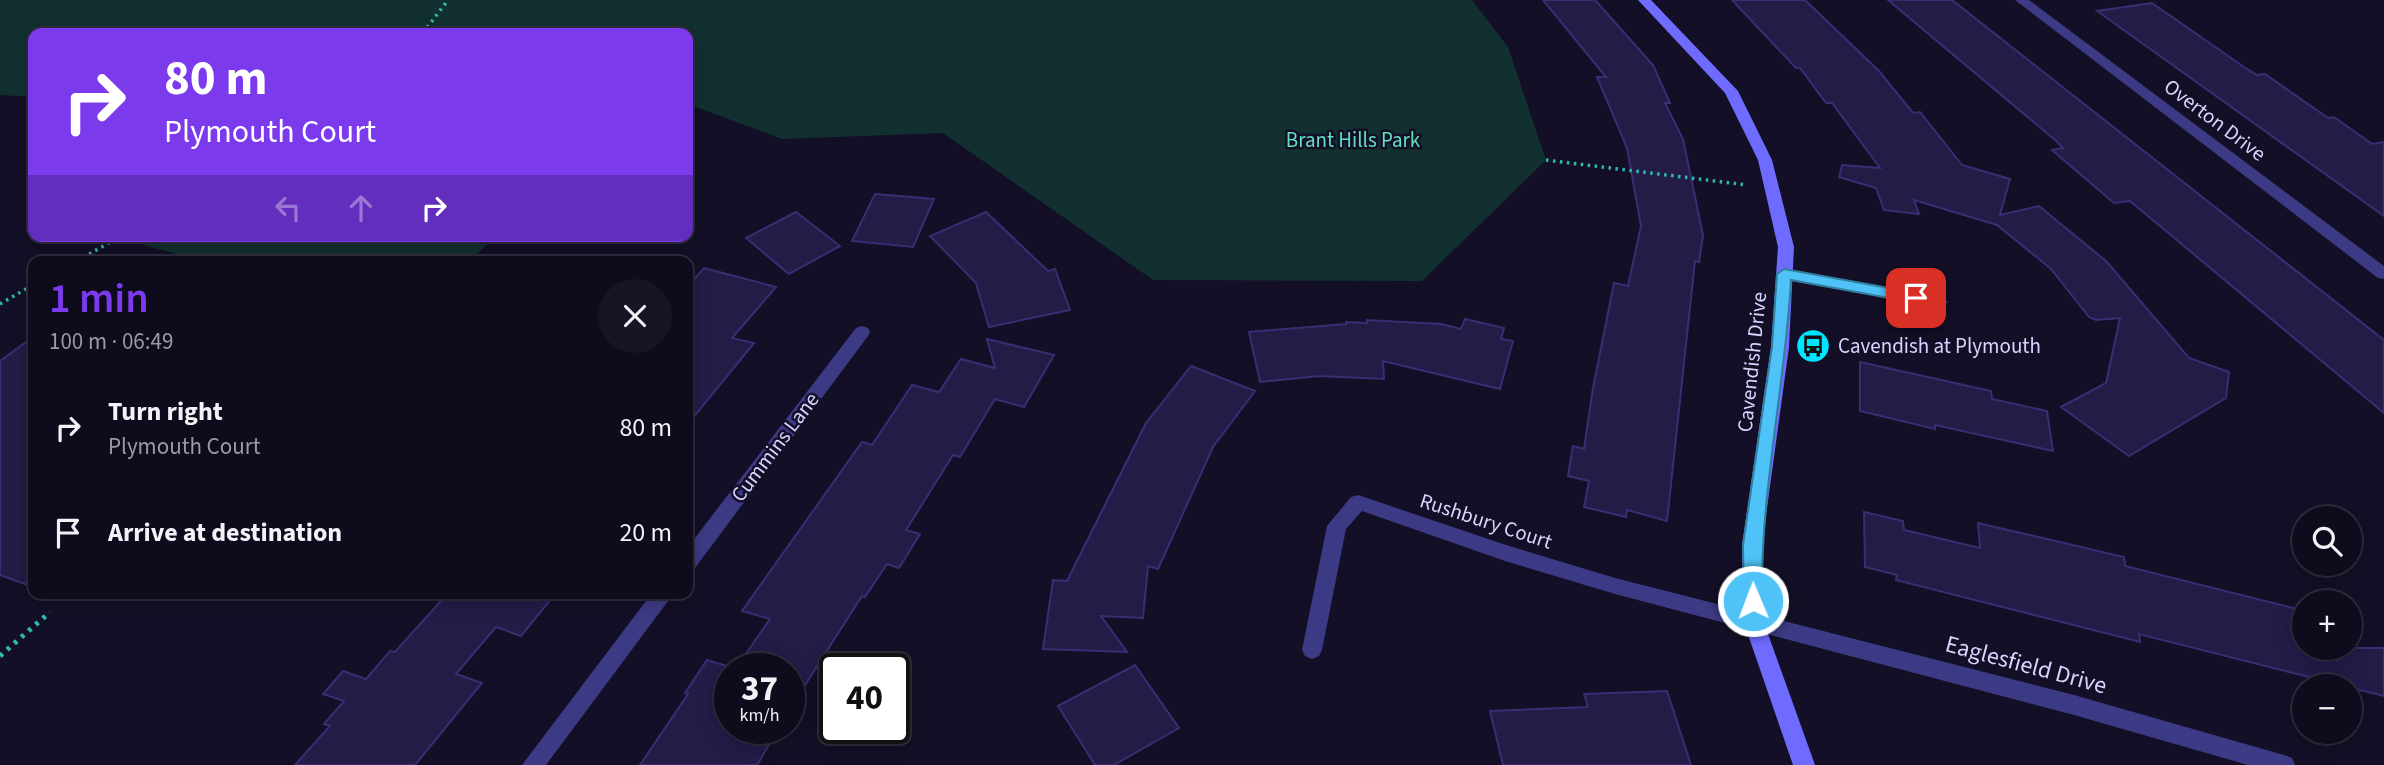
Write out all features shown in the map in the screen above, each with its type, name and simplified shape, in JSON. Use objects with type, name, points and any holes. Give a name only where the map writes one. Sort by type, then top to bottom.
[{"type":"street","name":"Cavendish Drive","points":[[1644,0],[1731,91],[1765,160],[1786,247],[1780,347],[1752,545],[1753,620],[1804,765]]},
{"type":"street","name":"Overton Drive","points":[[2021,0],[2384,274]]},
{"type":"street","points":[[1784,274],[1940,302]]},
{"type":"street","name":"Cummins Lane","points":[[693,555],[862,332]]},
{"type":"street","name":"Rushbury Court","points":[[1312,650],[1337,526],[1357,502],[1591,579],[1753,620]]},
{"type":"street","points":[[533,765],[659,599]]},
{"type":"street","name":"Eaglesfield Drive","points":[[1753,620],[2074,705],[2284,765]]},
{"type":"path","points":[[427,28],[448,0]]},
{"type":"path","points":[[1546,160],[1772,188]]},
{"type":"path","points":[[86,256],[110,242]]},
{"type":"path","points":[[0,304],[28,288]]},
{"type":"path","points":[[0,656],[50,612]]},
{"type":"green space","name":"Brant Hills Park","points":[[0,0],[1472,0],[1508,47],[1546,160],[1422,281],[1153,280],[943,133],[782,139],[693,106],[693,28],[28,28],[28,97],[0,95]]},
{"type":"green space","points":[[133,242],[490,242],[475,256],[184,256]]},
{"type":"building","points":[[1543,0],[1595,0],[1653,65],[1670,103],[1665,103],[1683,139],[1703,235],[1699,262],[1695,261],[1667,521],[1627,510],[1626,517],[1584,507],[1589,481],[1568,476],[1573,446],[1584,449],[1614,283],[1628,286],[1641,226],[1627,148],[1597,77],[1606,77]]},
{"type":"building","points":[[1732,0],[1805,0],[1879,71],[1913,113],[1920,112],[1962,165],[2010,179],[2000,215],[2039,206],[2106,261],[2189,358],[2229,372],[2226,398],[2129,456],[2061,407],[2106,383],[2120,318],[2096,320],[2089,317],[2051,269],[1997,225],[1914,200],[1919,214],[1884,210],[1876,188],[1839,177],[1842,165],[1880,168],[1832,103],[1826,103],[1800,68],[1796,68]]},
{"type":"building","points":[[1888,0],[1952,0],[2384,340],[2384,413],[2130,201],[2114,203],[2052,150],[2063,148],[2055,140]]},
{"type":"building","points":[[2152,3],[2244,67],[2257,75],[2265,74],[2328,118],[2334,117],[2372,144],[2384,142],[2384,216],[2097,11]]},
{"type":"building","points":[[875,194],[934,199],[913,247],[852,241]]},
{"type":"building","points":[[796,212],[840,246],[789,274],[746,238]]},
{"type":"building","points":[[986,212],[1048,271],[1055,269],[1070,310],[989,327],[976,283],[930,236]]},
{"type":"building","points":[[704,268],[776,287],[732,338],[754,343],[693,418],[693,280]]},
{"type":"building","points":[[1465,319],[1504,328],[1501,339],[1513,341],[1500,389],[1383,361],[1384,379],[1319,376],[1260,382],[1249,332],[1346,322],[1367,323],[1367,320],[1441,324],[1461,329]]},
{"type":"building","points":[[987,339],[1054,355],[1024,407],[995,399],[960,457],[953,455],[906,530],[920,534],[899,568],[887,564],[865,597],[862,596],[826,653],[819,653],[819,663],[805,685],[805,653],[746,653],[770,619],[742,611],[862,442],[872,445],[912,385],[939,392],[961,359],[995,368]]},
{"type":"building","points":[[28,341],[28,585],[0,575],[0,361]]},
{"type":"building","points":[[1860,362],[1991,391],[1992,399],[2047,411],[2053,451],[1935,425],[1935,429],[1860,411]]},
{"type":"building","points":[[1191,366],[1255,391],[1213,447],[1158,569],[1148,566],[1143,618],[1101,616],[1127,652],[1043,649],[1053,580],[1067,581],[1146,423]]},
{"type":"building","points":[[1864,512],[1903,521],[1904,530],[1980,548],[1978,523],[2124,557],[2125,566],[2292,608],[2292,660],[2362,660],[2362,648],[2384,648],[2384,696],[2362,690],[2362,674],[2297,674],[2139,634],[2140,642],[1896,580],[1897,575],[1865,567]]},
{"type":"building","points":[[443,599],[551,599],[521,636],[496,627],[456,674],[482,683],[415,765],[295,765],[330,726],[324,724],[344,701],[323,694],[343,671],[366,679],[390,651],[395,652]]},
{"type":"building","points":[[707,660],[714,662],[714,744],[769,744],[757,765],[640,765],[688,694],[685,693]]},
{"type":"building","points":[[1135,665],[1179,728],[1114,765],[1095,765],[1058,706]]},
{"type":"building","points":[[1667,691],[1691,765],[1503,765],[1490,711],[1588,707],[1584,694]]},
{"type":"place","name":"Cavendish at Plymouth","points":[[1813,346]]},
{"type":"route","points":[[1753,601],[1752,545],[1780,347],[1784,274],[1916,298]]}]
